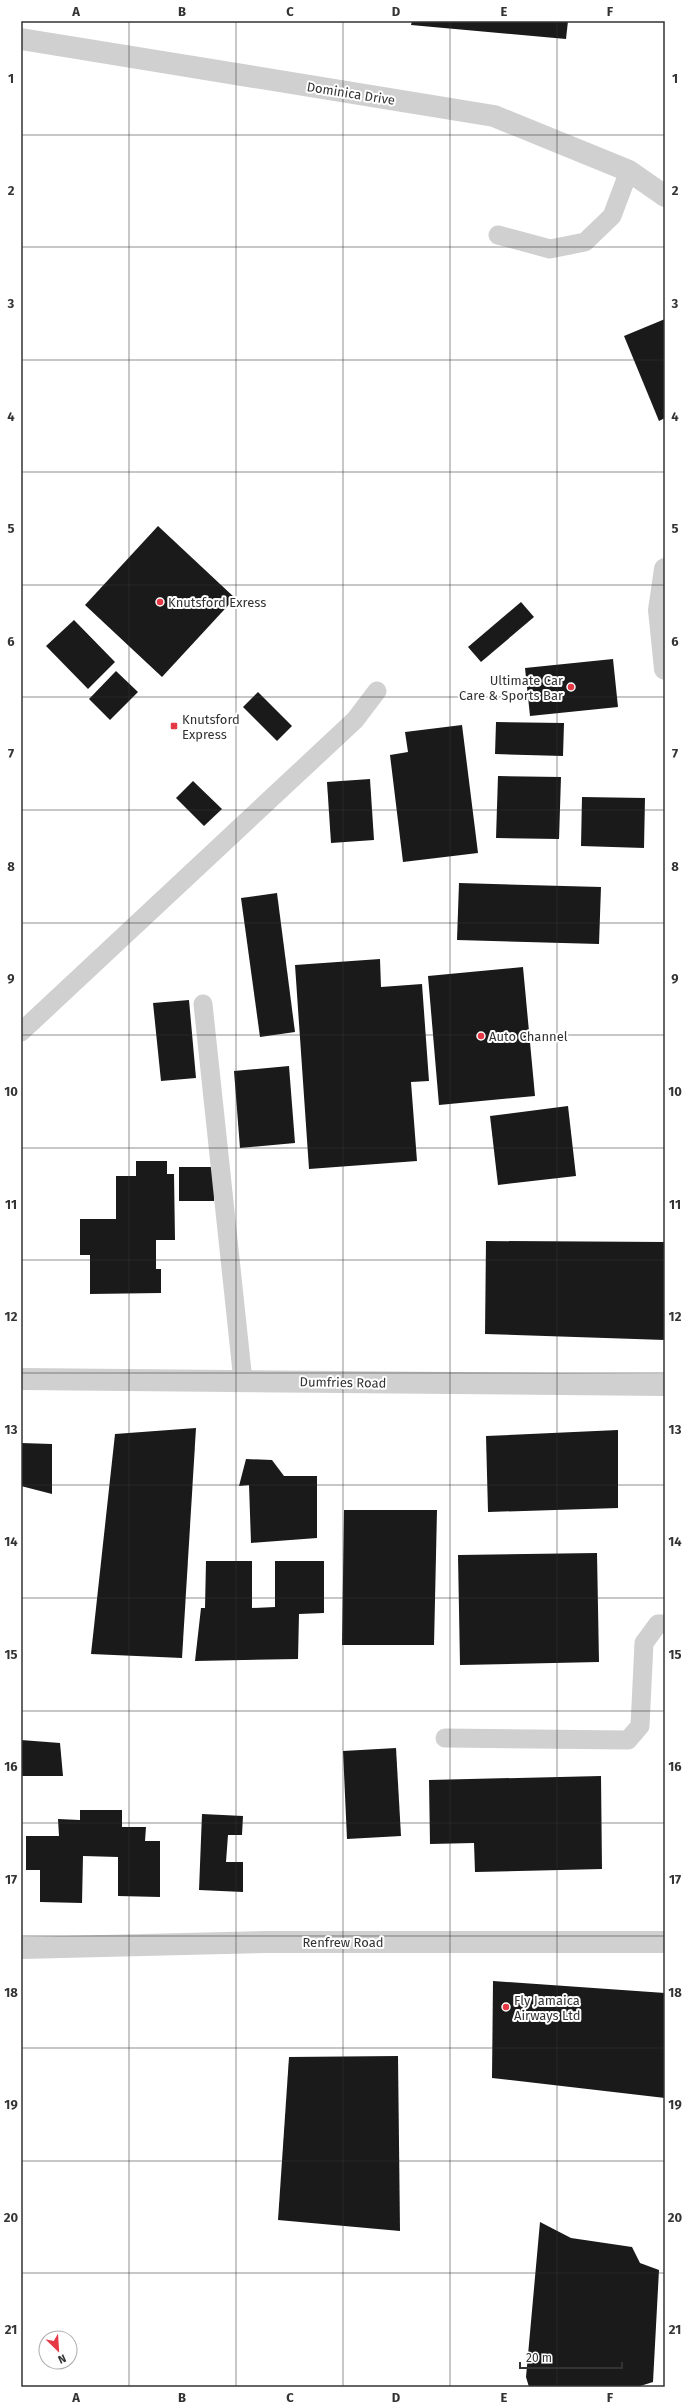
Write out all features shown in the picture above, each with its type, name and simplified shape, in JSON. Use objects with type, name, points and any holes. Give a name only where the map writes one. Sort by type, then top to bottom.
[{"type":"street","name":"Dominica Drive","points":[[21,39],[494,116],[629,171],[665,196]]},
{"type":"street","points":[[665,569],[659,610],[665,669]]},
{"type":"street","name":"Dumfries Road","points":[[21,1379],[665,1385]]},
{"type":"street","name":"Renfrew Road","points":[[21,1948],[267,1942],[665,1942]]},
{"type":"lane","points":[[498,235],[550,249],[585,242],[612,216],[629,171]]},
{"type":"lane","points":[[21,1032],[355,720],[377,691]]},
{"type":"lane","points":[[204,1004],[243,1381]]},
{"type":"lane","points":[[445,1738],[628,1740],[640,1726],[644,1643],[658,1624],[665,1624]]},
{"type":"building","points":[[412,21],[568,21],[566,39],[411,25]]},
{"type":"building","points":[[665,319],[665,418],[659,421],[624,336]]},
{"type":"building","name":"Knutsford Exress","points":[[158,526],[235,598],[162,677],[85,605]]},
{"type":"building","points":[[521,602],[534,617],[481,662],[468,647]]},
{"type":"building","points":[[74,620],[115,662],[88,689],[46,646]]},
{"type":"building","name":"Ultimate Car Care & Sports Bar","points":[[613,659],[618,707],[530,716],[525,668]]},
{"type":"building","points":[[116,671],[138,692],[110,720],[89,699]]},
{"type":"building","points":[[258,692],[292,726],[277,741],[243,707]]},
{"type":"building","points":[[496,722],[564,723],[563,756],[495,754]]},
{"type":"building","points":[[462,725],[478,853],[403,862],[390,755],[408,752],[405,732]]},
{"type":"building","points":[[498,776],[561,777],[559,839],[496,838]]},
{"type":"building","points":[[370,779],[374,840],[331,843],[327,782]]},
{"type":"building","points":[[193,781],[222,809],[204,826],[176,798]]},
{"type":"building","points":[[582,797],[645,798],[644,848],[581,846]]},
{"type":"building","points":[[459,883],[601,887],[599,944],[457,940]]},
{"type":"building","points":[[277,893],[295,1032],[260,1037],[241,898]]},
{"type":"building","points":[[380,959],[381,987],[422,984],[429,1081],[411,1082],[417,1161],[309,1169],[295,965]]},
{"type":"building","name":"Auto Channel","points":[[523,967],[535,1096],[439,1105],[428,976]]},
{"type":"building","points":[[189,1000],[196,1078],[161,1081],[153,1003]]},
{"type":"building","points":[[289,1066],[295,1143],[240,1148],[234,1071]]},
{"type":"building","points":[[568,1106],[576,1176],[498,1185],[490,1116]]},
{"type":"building","points":[[136,1161],[167,1161],[167,1174],[174,1174],[175,1240],[156,1240],[156,1269],[161,1269],[161,1293],[90,1294],[90,1255],[80,1255],[80,1219],[116,1219],[116,1176],[136,1176]]},
{"type":"building","points":[[179,1167],[214,1167],[214,1201],[179,1201]]},
{"type":"building","points":[[486,1241],[665,1242],[665,1340],[485,1334]]},
{"type":"building","points":[[196,1428],[182,1658],[91,1654],[115,1434]]},
{"type":"building","points":[[618,1430],[618,1508],[488,1512],[486,1436]]},
{"type":"building","points":[[21,1443],[52,1444],[52,1494],[21,1486]]},
{"type":"building","points":[[246,1459],[272,1460],[284,1476],[317,1476],[317,1538],[251,1543],[249,1485],[239,1486]]},
{"type":"building","points":[[344,1510],[437,1510],[434,1645],[342,1645]]},
{"type":"building","points":[[597,1553],[599,1662],[460,1665],[458,1555]]},
{"type":"building","points":[[206,1561],[252,1561],[252,1608],[275,1607],[275,1561],[324,1561],[324,1613],[299,1614],[298,1659],[195,1661],[201,1608],[205,1608]]},
{"type":"building","points":[[21,1740],[60,1743],[63,1776],[21,1776]]},
{"type":"building","points":[[396,1748],[401,1836],[347,1839],[343,1751]]},
{"type":"building","points":[[601,1776],[602,1869],[475,1872],[474,1843],[430,1844],[429,1780]]},
{"type":"building","points":[[80,1810],[122,1810],[122,1827],[146,1827],[145,1841],[160,1841],[160,1897],[118,1896],[118,1857],[83,1856],[82,1903],[40,1902],[40,1870],[26,1870],[26,1836],[59,1836],[58,1819],[80,1820]]},
{"type":"building","points":[[202,1814],[243,1816],[242,1835],[228,1835],[226,1862],[243,1862],[243,1892],[199,1890]]},
{"type":"building","points":[[493,1981],[665,1993],[665,2098],[492,2078]]},
{"type":"building","points":[[398,2056],[400,2231],[278,2220],[289,2057]]},
{"type":"building","points":[[540,2222],[571,2238],[632,2247],[640,2263],[659,2270],[653,2382],[637,2387],[529,2387],[526,2377]]},
{"type":"place","name":"Knutsford Exress","points":[[160,602]]},
{"type":"place","name":"Ultimate Car Care & Sports Bar","points":[[571,687]]},
{"type":"place","name":"Knutsford Express","points":[[174,726]]},
{"type":"place","name":"Auto Channel","points":[[481,1036]]},
{"type":"place","name":"Fly Jamaica Airways Ltd","points":[[506,2007]]}]
